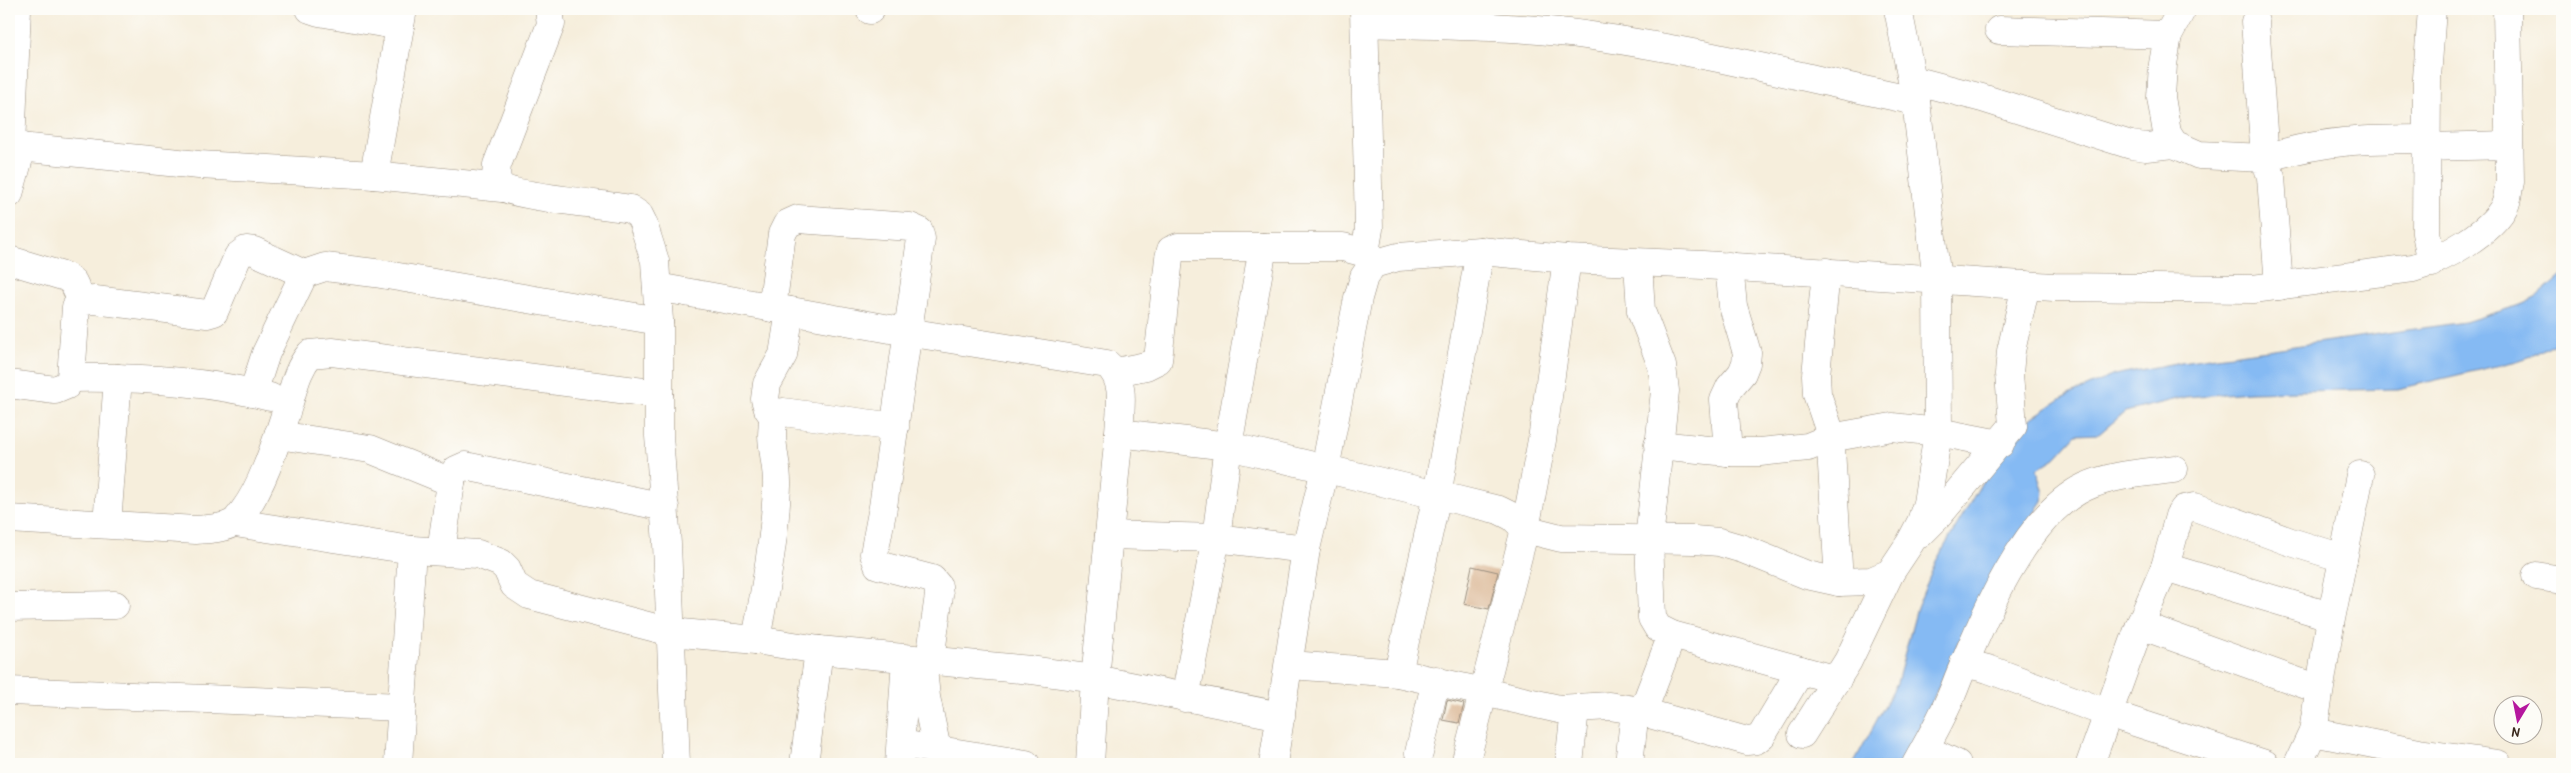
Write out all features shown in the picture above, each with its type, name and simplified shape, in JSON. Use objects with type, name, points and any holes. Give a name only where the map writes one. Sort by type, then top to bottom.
[{"type":"street","points":[[9,194],[14,146],[17,9]]},
{"type":"street","points":[[310,9],[319,12],[402,17],[374,175]]},
{"type":"street","points":[[502,188],[496,178],[497,165],[551,24],[549,9]]},
{"type":"street","points":[[1802,734],[1848,661],[1890,573],[1910,543],[1927,503],[1938,432],[1937,281],[1914,91],[1898,9]]},
{"type":"street","points":[[2174,144],[2167,133],[2161,96],[2163,64],[2168,35],[2182,9]]},
{"type":"street","points":[[2432,9],[2426,233],[2432,263]]},
{"type":"street","points":[[1116,372],[1146,366],[1158,360],[1172,250],[1178,247],[1343,247],[1369,258],[1480,251],[1567,259],[1729,266],[1937,281],[2026,285],[2243,289],[2413,268],[2432,263],[2452,252],[2496,219],[2506,204],[2510,182],[2507,9]]},
{"type":"street","points":[[1274,764],[1306,548],[1325,468],[1358,298],[1369,258],[1364,16],[1590,36],[1914,91],[1982,98],[2131,146],[2146,147],[2174,144],[2200,155],[2265,158],[2296,149],[2344,140],[2509,145]]},
{"type":"street","points":[[2255,22],[2265,158],[2271,177],[2279,286]]},
{"type":"street","points":[[1999,30],[2168,35]]},
{"type":"street","points":[[14,146],[199,165],[374,175],[502,188],[521,193],[630,209],[639,215],[655,261],[660,321],[659,436],[671,632],[676,764]]},
{"type":"street","points":[[756,640],[776,521],[778,483],[772,440],[774,417],[768,409],[765,398],[767,384],[783,355],[781,309],[782,234],[787,224],[798,219],[910,227],[919,231],[921,239],[875,560],[878,565],[932,579],[938,586],[940,595],[919,660],[900,754],[1026,764]]},
{"type":"street","points":[[1185,698],[1216,538],[1228,446],[1263,247]]},
{"type":"street","points":[[9,384],[55,390],[66,386],[71,378],[76,307],[82,301],[95,300],[207,314],[214,312],[238,256],[246,250],[254,251],[304,274],[325,267],[375,273],[660,321]]},
{"type":"street","points":[[1398,673],[1437,495],[1480,251]]},
{"type":"street","points":[[1465,764],[1525,528],[1542,440],[1567,259]]},
{"type":"street","points":[[9,260],[66,277],[73,282],[82,301]]},
{"type":"street","points":[[1638,262],[1641,312],[1662,366],[1665,391],[1649,540],[1652,618],[1658,628],[1672,635],[1837,680]]},
{"type":"street","points":[[1728,452],[1724,400],[1730,387],[1742,373],[1747,353],[1732,306],[1729,266]]},
{"type":"street","points":[[1826,272],[1816,374],[1817,394],[1830,438],[1839,582]]},
{"type":"street","points":[[253,393],[266,353],[304,274]]},
{"type":"street","points":[[1910,543],[1938,516],[2000,444],[2013,426],[2009,374],[2011,351],[2026,285]]},
{"type":"street","points":[[657,287],[908,332],[1108,364],[1116,372],[1121,386],[1119,432],[1095,679],[1090,764]]},
{"type":"street","points":[[235,523],[248,506],[257,488],[278,435],[301,365],[310,354],[332,352],[659,394]]},
{"type":"street","points":[[71,378],[118,378],[253,393],[289,402]]},
{"type":"street","points":[[107,524],[118,378]]},
{"type":"street","points":[[774,417],[783,412],[895,426]]},
{"type":"street","points":[[1658,445],[1728,452],[1784,450],[1808,447],[1830,438],[1892,427],[1938,432],[2000,444]]},
{"type":"street","points":[[1119,432],[1228,446],[1325,468],[1499,510],[1513,516],[1525,528],[1573,540],[1719,542],[1743,549],[1807,576],[1839,582],[1871,581],[1890,573]]},
{"type":"street","points":[[278,435],[370,449],[451,482]]},
{"type":"street","points":[[441,551],[451,482],[456,470],[465,466],[664,507]]},
{"type":"street","points":[[1956,764],[1920,757],[1964,663],[2016,560],[2037,526],[2060,502],[2086,486],[2121,476],[2174,469]]},
{"type":"street","points":[[2298,764],[2313,732],[2318,689],[2330,638],[2330,624],[2360,475]]},
{"type":"street","points":[[2090,764],[2140,625],[2165,567],[2179,516],[2184,509],[2195,507],[2291,542],[2343,558]]},
{"type":"street","points":[[9,519],[196,530],[218,528],[235,523],[412,550],[478,554],[494,559],[507,569],[514,585],[529,595],[671,632],[756,640],[819,650],[1032,670],[1095,679],[1281,716]]},
{"type":"street","points":[[1109,535],[1216,538],[1306,548]]},
{"type":"street","points":[[398,764],[412,550]]},
{"type":"street","points":[[2165,567],[2323,614],[2330,624]]},
{"type":"street","points":[[2536,576],[2562,580]]},
{"type":"street","points":[[9,607],[115,605]]},
{"type":"street","points":[[2140,625],[2318,689]]},
{"type":"street","points":[[1629,764],[1639,710],[1672,635]]},
{"type":"street","points":[[804,764],[819,650]]},
{"type":"street","points":[[919,660],[939,757]]},
{"type":"street","points":[[1964,663],[1988,669],[2107,713],[2265,764]]},
{"type":"street","points":[[1290,665],[1398,673],[1559,709],[1575,710],[1609,706],[1639,710],[1747,741],[1756,740],[1762,735],[1801,670]]},
{"type":"street","points":[[1419,753],[1436,680]]},
{"type":"street","points":[[9,691],[402,707]]},
{"type":"street","points":[[1569,764],[1575,710]]},
{"type":"street","points":[[2313,732],[2419,754],[2498,764]]},
{"type":"water","points":[[2562,275],[2562,338],[2532,356],[2517,361],[2398,389],[2250,392],[2185,397],[2125,412],[2099,434],[2076,435],[2055,458],[2037,469],[2044,493],[2042,501],[2013,544],[1959,642],[1918,732],[1901,764],[1853,764],[1897,683],[1917,608],[1936,561],[1988,472],[2016,433],[2033,417],[2064,397],[2114,375],[2181,362],[2465,322],[2523,304],[2537,297]]},
{"type":"building","points":[[1472,566],[1498,572],[1489,609],[1464,604]]},
{"type":"building","points":[[1447,700],[1464,704],[1459,723],[1443,720]]}]
